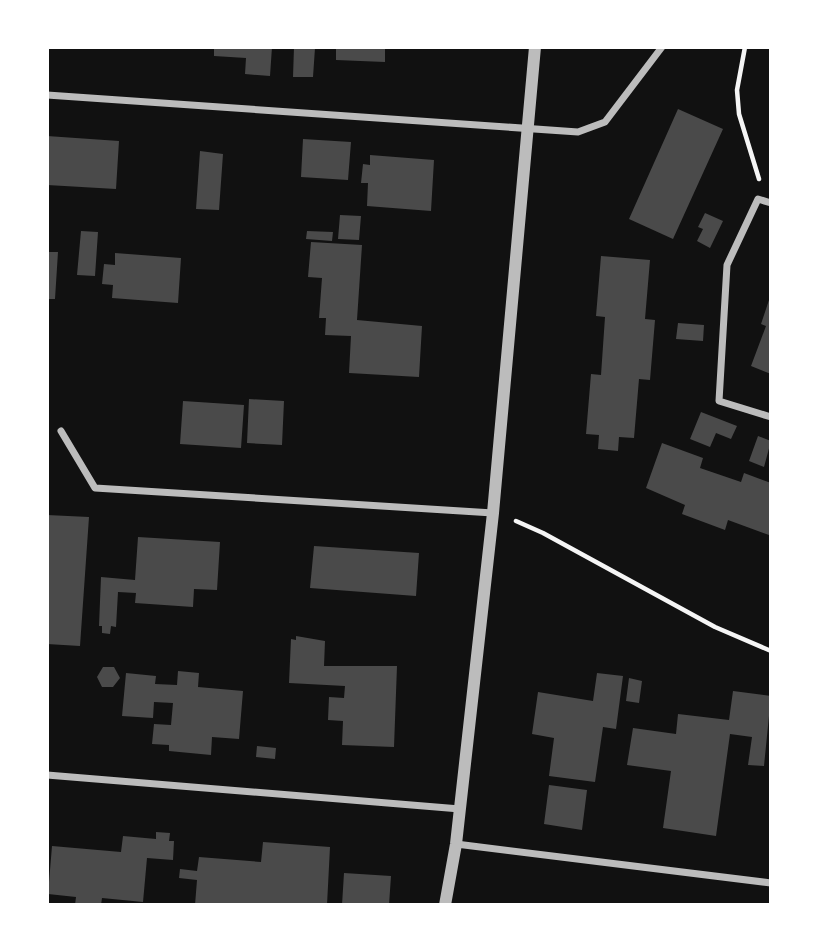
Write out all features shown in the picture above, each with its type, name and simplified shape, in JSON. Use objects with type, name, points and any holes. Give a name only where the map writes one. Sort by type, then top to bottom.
[{"type":"street","points":[[444,905],[456,844],[493,513],[535,47]]},
{"type":"street","points":[[47,95],[578,132],[605,122],[662,47]]},
{"type":"street","points":[[771,204],[758,199],[727,265],[719,401],[771,417]]},
{"type":"street","points":[[61,431],[95,488],[493,513]]},
{"type":"street","points":[[47,775],[460,809]]},
{"type":"street","points":[[456,844],[771,883]]},
{"type":"path","points":[[746,47],[737,90],[739,114],[759,175],[758,199]]},
{"type":"path","points":[[493,513],[543,533],[715,627],[771,650]]},
{"type":"building","points":[[214,47],[272,47],[270,76],[245,74],[246,58],[214,56]]},
{"type":"building","points":[[294,47],[315,48],[313,77],[293,77]]},
{"type":"building","points":[[336,47],[385,47],[385,62],[336,60]]},
{"type":"building","points":[[678,109],[723,129],[673,239],[629,219]]},
{"type":"building","points":[[47,136],[119,141],[116,189],[47,185]]},
{"type":"building","points":[[303,139],[351,142],[348,180],[301,177]]},
{"type":"building","points":[[200,151],[223,154],[219,210],[196,209]]},
{"type":"building","points":[[370,155],[434,160],[431,211],[367,206],[368,183],[361,183],[363,164],[370,165]]},
{"type":"building","points":[[705,213],[723,221],[710,248],[697,241],[703,229],[698,227]]},
{"type":"building","points":[[340,215],[361,216],[359,240],[338,239]]},
{"type":"building","points":[[81,231],[98,232],[95,276],[77,275]]},
{"type":"building","points":[[307,231],[333,232],[332,241],[306,239]]},
{"type":"building","points":[[311,242],[362,245],[357,320],[422,326],[419,377],[349,373],[351,336],[325,335],[326,318],[319,318],[322,278],[308,277]]},
{"type":"building","points":[[47,252],[58,252],[55,299],[47,299]]},
{"type":"building","points":[[115,253],[181,258],[178,303],[112,298],[113,285],[102,284],[104,264],[115,265]]},
{"type":"building","points":[[601,256],[650,260],[645,319],[655,320],[650,380],[639,379],[634,438],[619,437],[618,451],[598,449],[599,435],[586,434],[591,374],[601,375],[605,317],[596,316]]},
{"type":"building","points":[[771,294],[771,374],[751,366],[766,326],[761,324]]},
{"type":"building","points":[[678,323],[704,325],[703,341],[676,339]]},
{"type":"building","points":[[249,399],[284,401],[282,445],[247,443]]},
{"type":"building","points":[[183,401],[244,405],[241,448],[180,444]]},
{"type":"building","points":[[701,412],[737,426],[731,439],[716,433],[710,447],[690,439]]},
{"type":"building","points":[[758,436],[771,441],[764,467],[749,461]]},
{"type":"building","points":[[662,443],[703,458],[700,468],[741,482],[744,473],[771,483],[769,535],[728,520],[725,530],[682,514],[685,505],[646,488]]},
{"type":"building","points":[[47,515],[89,517],[80,646],[47,644]]},
{"type":"building","points":[[138,537],[220,542],[217,590],[194,589],[193,607],[135,603],[136,593],[118,592],[116,627],[111,626],[110,634],[102,633],[102,626],[99,626],[101,577],[135,580]]},
{"type":"building","points":[[314,546],[419,553],[416,596],[310,588]]},
{"type":"building","points":[[296,636],[325,641],[324,666],[397,666],[394,747],[342,745],[343,721],[328,720],[329,697],[344,698],[345,686],[289,683],[291,639],[296,640]]},
{"type":"building","points":[[103,667],[114,667],[120,678],[113,687],[102,687],[97,677]]},
{"type":"building","points":[[178,671],[199,673],[198,687],[243,691],[239,739],[212,737],[211,755],[169,751],[169,745],[152,744],[154,724],[171,725],[173,703],[154,702],[153,718],[122,716],[126,673],[156,676],[155,684],[177,685]]},
{"type":"building","points":[[597,673],[623,676],[616,729],[603,727],[595,782],[549,776],[554,738],[532,734],[538,692],[593,701]]},
{"type":"building","points":[[629,678],[642,681],[639,703],[626,701]]},
{"type":"building","points":[[733,691],[771,696],[764,766],[748,765],[752,737],[730,734],[716,836],[663,828],[671,771],[627,765],[633,728],[676,734],[678,714],[729,720]]},
{"type":"building","points":[[257,746],[276,748],[275,759],[256,757]]},
{"type":"building","points":[[549,785],[587,790],[582,830],[544,824]]},
{"type":"building","points":[[156,832],[170,833],[169,841],[174,841],[173,860],[147,858],[143,902],[102,898],[101,905],[75,905],[76,897],[48,894],[52,846],[121,852],[123,836],[156,839]]},
{"type":"building","points":[[263,842],[330,847],[327,905],[195,905],[197,880],[179,878],[180,869],[197,871],[199,857],[261,862]]},
{"type":"building","points":[[344,873],[391,876],[389,905],[342,905]]}]
